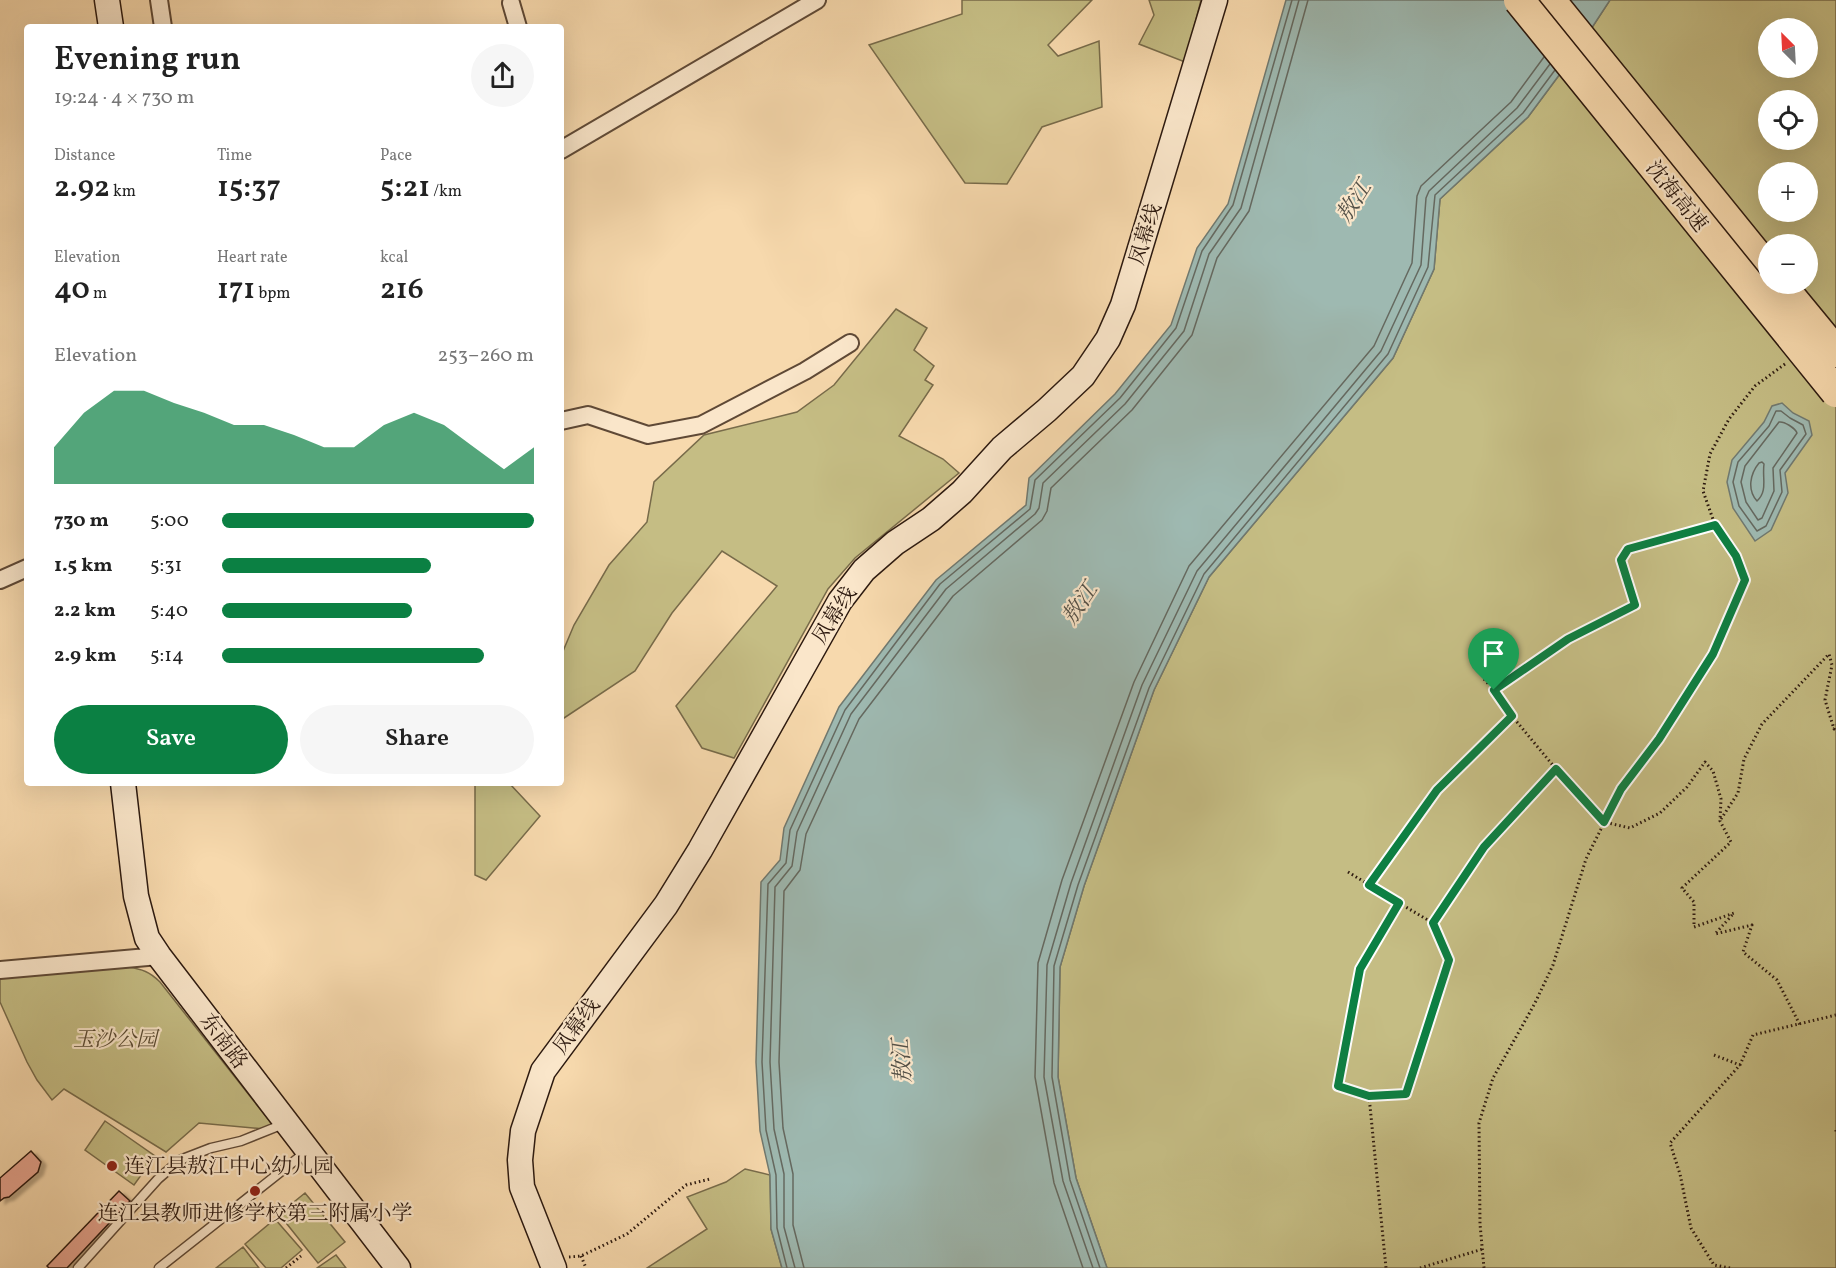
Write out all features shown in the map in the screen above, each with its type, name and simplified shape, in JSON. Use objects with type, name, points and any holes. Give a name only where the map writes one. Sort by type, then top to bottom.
[{"type":"highway","name":"沈海高速","points":[[1518,0],[1836,392]]},
{"type":"highway","name":"沈海高速","points":[[1550,0],[1758,257]]},
{"type":"highway","points":[[1788,294],[1836,352]]},
{"type":"main road","points":[[107,0],[111,24]]},
{"type":"main road","name":"凤幕线","points":[[551,1262],[522,1187],[520,1160],[523,1131],[543,1071],[666,905],[700,850],[840,602],[864,570],[895,543],[931,519],[962,492],[1002,448],[1083,376],[1108,339],[1124,305],[1215,0]]},
{"type":"main road","name":"东南路","points":[[123,786],[136,896],[147,938],[398,1268]]},
{"type":"street","points":[[159,0],[163,24]]},
{"type":"street","points":[[564,148],[817,0]]},
{"type":"street","points":[[511,3],[517,24]]},
{"type":"street","points":[[564,420],[588,415],[648,435],[701,425],[805,371],[850,343]]},
{"type":"street","points":[[0,580],[24,569]]},
{"type":"street","points":[[0,970],[159,956]]},
{"type":"lane","points":[[78,1268],[158,1179],[180,1160],[212,1148],[241,1141],[286,1123]]},
{"type":"lane","points":[[159,1268],[308,1150]]},
{"type":"path","points":[[1484,1268],[1480,1224],[1479,1123],[1493,1078],[1553,964],[1586,859],[1604,822],[1621,789],[1659,739],[1713,654],[1745,580],[1736,556],[1715,525],[1703,492],[1710,454],[1729,419],[1755,386],[1792,359]]},
{"type":"path","points":[[1494,690],[1568,639],[1635,605],[1621,560],[1628,549],[1715,525]]},
{"type":"path","points":[[1720,821],[1738,793],[1744,759],[1762,724],[1829,654],[1832,665],[1825,700],[1834,729],[1836,725]]},
{"type":"path","points":[[1484,679],[1556,769],[1604,822],[1630,828],[1660,813],[1687,787],[1705,762],[1713,771],[1721,799],[1720,821],[1731,842],[1682,888],[1694,902],[1694,927],[1734,913],[1715,934],[1752,925],[1743,952],[1777,980],[1800,1025]]},
{"type":"path","points":[[1369,885],[1437,790],[1512,716]]},
{"type":"path","points":[[1433,923],[1484,847],[1556,769]]},
{"type":"path","points":[[1348,872],[1433,923],[1449,960],[1406,1094],[1369,1096],[1338,1086],[1360,969],[1399,903]]},
{"type":"path","points":[[1730,1268],[1714,1264],[1691,1228],[1680,1174],[1670,1143],[1740,1065],[1752,1035],[1836,1015]]},
{"type":"path","points":[[1714,1055],[1740,1065]]},
{"type":"path","points":[[1369,1096],[1386,1268]]},
{"type":"path","points":[[551,1262],[580,1256],[627,1234],[686,1185],[710,1179]]},
{"type":"path","points":[[1420,1268],[1483,1249]]},
{"type":"path","points":[[286,1268],[301,1256]]},
{"type":"path","points":[[580,1256],[586,1268]]},
{"type":"green space","points":[[962,0],[1092,0],[1048,45],[1058,56],[1099,41],[1102,107],[1042,127],[1007,184],[965,183],[869,45],[962,14]]},
{"type":"green space","points":[[1149,0],[1201,0],[1185,62],[1139,44],[1154,15]]},
{"type":"green space","points":[[1610,0],[1836,0],[1836,1268],[1107,1268],[1076,1178],[1058,1077],[1060,967],[1084,886],[1154,690],[1209,577],[1393,358],[1434,269],[1440,199],[1528,117],[1574,55]]},
{"type":"green space","points":[[896,309],[927,328],[914,350],[934,366],[925,380],[933,385],[899,436],[943,459],[959,473],[855,558],[828,589],[734,758],[702,748],[676,706],[777,586],[722,551],[672,613],[635,671],[564,718],[564,649],[574,625],[609,565],[647,522],[654,482],[704,435],[797,412],[834,385]]},
{"type":"green space","points":[[475,786],[512,786],[540,816],[486,880],[475,875]]},
{"type":"green space","name":"玉沙公园","points":[[128,967],[145,972],[160,982],[272,1124],[265,1129],[199,1123],[166,1152],[64,1089],[52,1100],[27,1062],[0,1002],[0,977]]},
{"type":"green space","points":[[105,1121],[155,1156],[134,1185],[85,1150]]},
{"type":"green space","points":[[745,1169],[770,1175],[771,1229],[782,1268],[647,1268],[707,1229],[687,1197],[726,1182]]},
{"type":"green space","points":[[305,1193],[345,1242],[318,1263],[279,1214]]},
{"type":"green space","points":[[275,1219],[302,1250],[281,1268],[266,1268],[245,1244]]},
{"type":"green space","points":[[243,1247],[259,1268],[216,1268]]},
{"type":"green space","points":[[336,1255],[346,1268],[317,1268]]},
{"type":"water","name":"敖江","points":[[1286,0],[1610,0],[1574,55],[1528,117],[1440,199],[1434,269],[1393,358],[1209,577],[1154,690],[1084,886],[1060,967],[1058,1077],[1076,1178],[1107,1268],[782,1268],[771,1229],[770,1175],[760,1131],[756,1062],[761,882],[780,860],[784,828],[839,707],[936,580],[1026,505],[1029,478],[1115,394],[1171,325],[1197,248],[1228,204]]},
{"type":"water","points":[[1782,403],[1793,413],[1809,421],[1812,435],[1785,473],[1788,493],[1771,530],[1755,541],[1733,508],[1727,482],[1732,460],[1764,422],[1772,406]]},
{"type":"building","points":[[31,1151],[41,1162],[38,1172],[9,1197],[0,1201],[0,1178]]},
{"type":"building","points":[[119,1191],[130,1201],[67,1268],[49,1268],[47,1266]]},
{"type":"place","name":"连江县敖江中心幼儿园","points":[[112,1166]]},
{"type":"place","name":"连江县教师进修学校第三附属小学","points":[[255,1191]]},
{"type":"route","points":[[1715,525],[1736,556],[1745,580],[1713,654],[1659,739],[1621,789],[1604,822],[1556,769],[1484,847],[1433,923],[1449,960],[1406,1094],[1369,1096],[1338,1086],[1360,969],[1399,903],[1369,885],[1437,790],[1512,716],[1494,690],[1568,639],[1635,605],[1621,560],[1628,549],[1715,525]]}]
